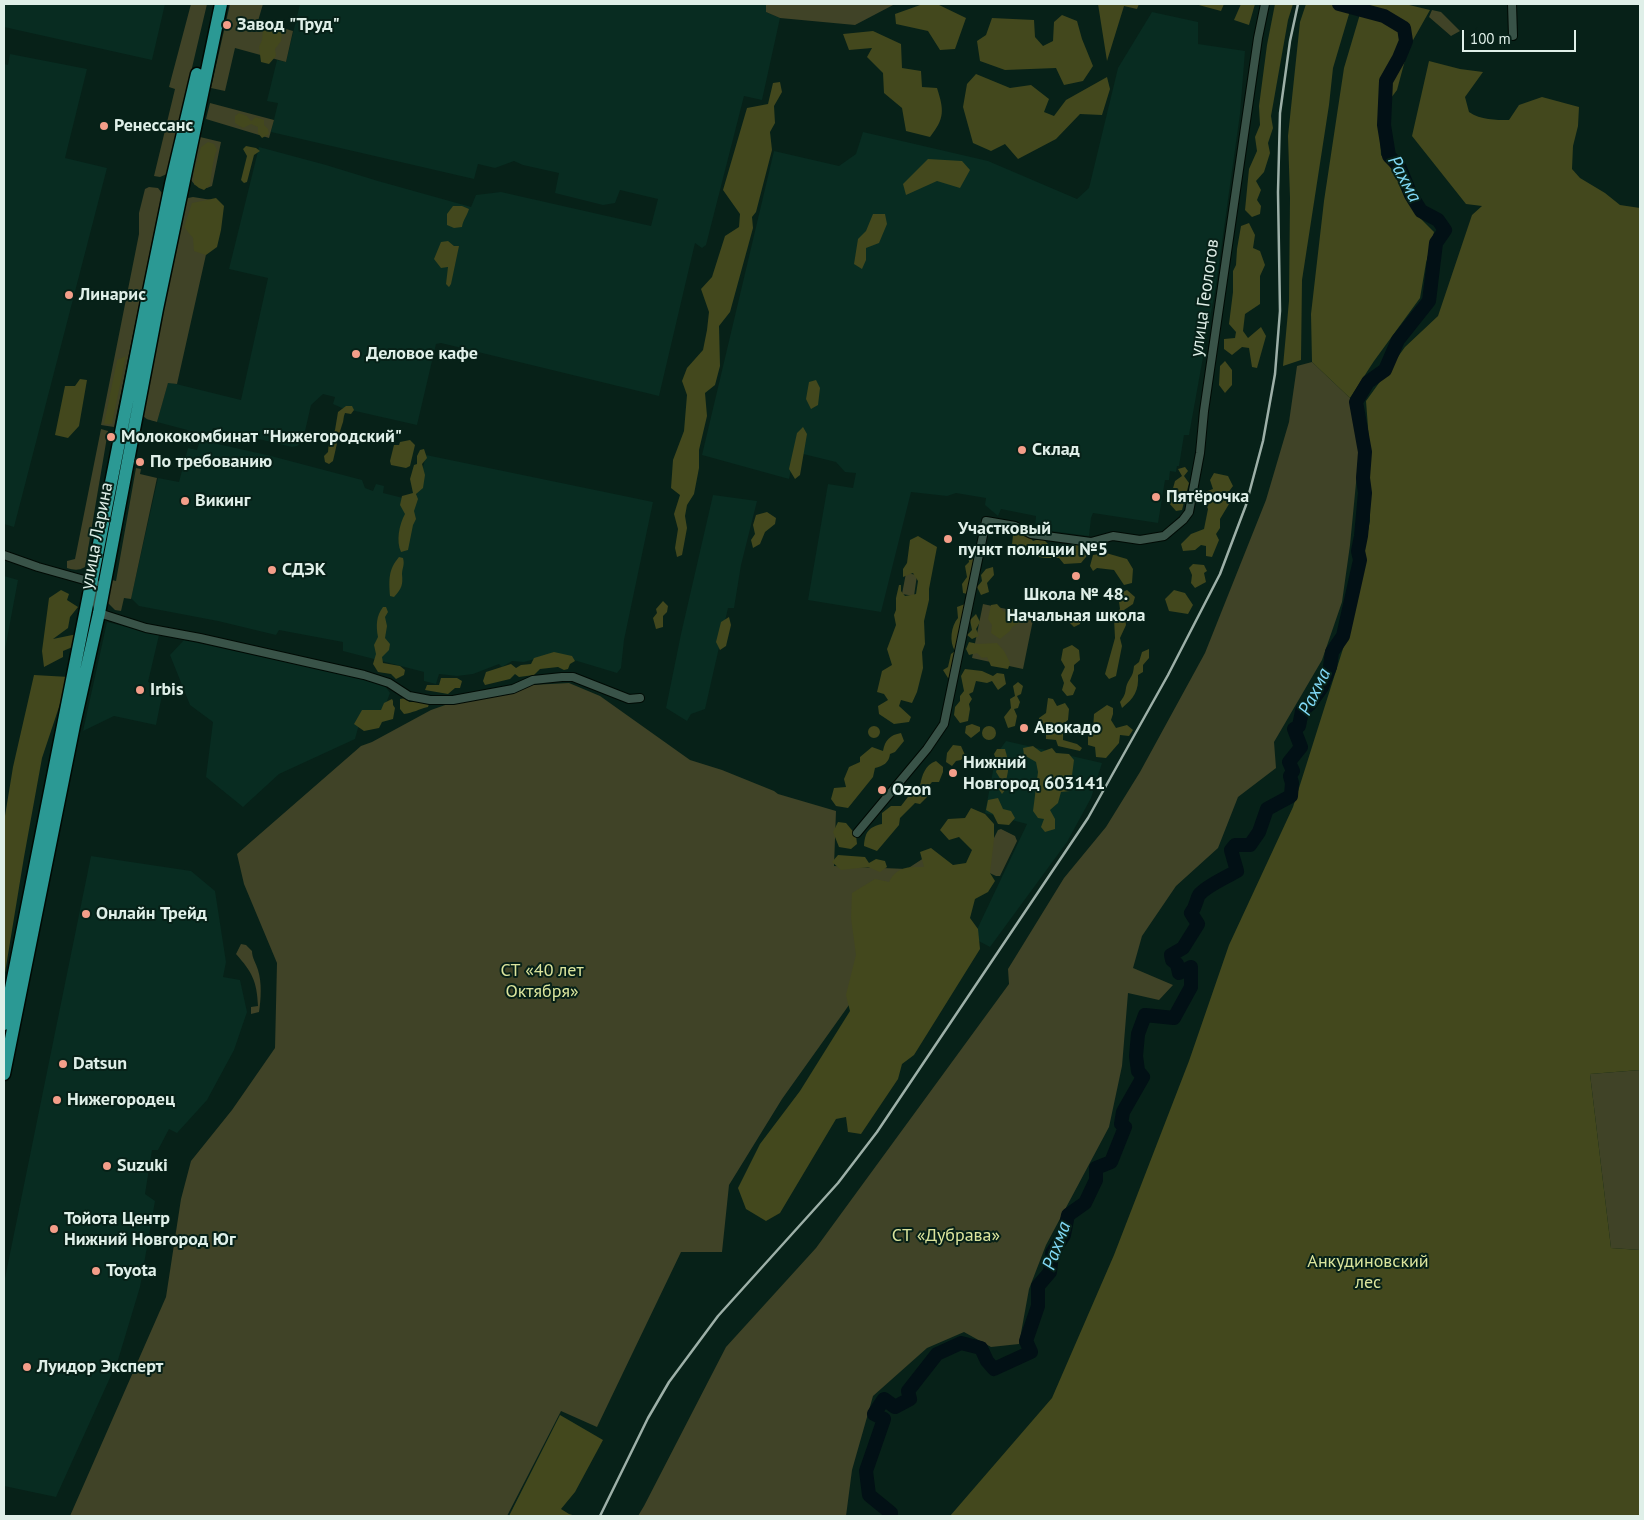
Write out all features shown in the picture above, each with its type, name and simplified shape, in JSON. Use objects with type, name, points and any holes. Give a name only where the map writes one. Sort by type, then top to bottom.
[{"type":"main road","name":"улица Ларина","points":[[4,1074],[74,725],[100,613],[99,584],[146,306],[171,184],[214,4]]},
{"type":"main road","name":"улица Ларина","points":[[4,1024],[221,4]]},
{"type":"street","name":"улица Геологов","points":[[857,832],[927,749],[944,724],[986,521],[1015,526],[1031,534],[1091,542],[1114,536],[1140,540],[1164,536],[1183,520],[1191,507],[1257,48],[1265,4]]},
{"type":"street","points":[[1512,4],[1513,36]]},
{"type":"street","points":[[4,555],[38,567],[99,584]]},
{"type":"street","points":[[100,613],[146,628],[200,638],[364,675],[389,683],[409,696],[430,700],[452,700],[514,689],[533,680],[562,677],[573,677],[629,699],[640,698]]},
{"type":"shaded area","points":[[4,4],[165,4],[152,60],[4,27]]},
{"type":"shaded area","points":[[300,4],[766,4],[766,12],[780,18],[762,100],[744,96],[706,245],[702,248],[695,243],[659,396],[441,343],[436,344],[417,425],[342,408],[333,404],[335,397],[323,394],[311,405],[303,440],[297,446],[292,447],[213,428],[210,436],[157,422],[168,382],[241,400],[268,278],[229,269],[259,147],[471,207],[476,195],[501,192],[651,226],[658,199],[620,190],[615,203],[603,205],[555,193],[559,173],[523,165],[514,161],[495,168],[478,164],[474,179],[271,132],[278,103],[267,101],[277,60],[286,62]]},
{"type":"shaded area","points":[[1152,12],[1198,22],[1198,44],[1245,51],[1240,114],[1216,285],[1189,435],[1184,435],[1179,466],[1177,466],[1176,472],[1170,471],[1169,480],[1165,480],[1158,523],[1093,513],[1089,536],[1035,529],[1036,516],[1001,509],[998,516],[985,505],[986,498],[956,493],[947,496],[911,492],[881,612],[808,600],[828,484],[853,488],[856,473],[845,472],[836,462],[795,452],[789,479],[702,455],[774,151],[839,166],[856,154],[863,132],[988,161],[1077,199],[1089,188],[1118,68]]},
{"type":"shaded area","points":[[10,54],[87,69],[65,158],[107,168],[14,527],[4,524],[4,64],[8,65]]},
{"type":"shaded area","points":[[200,440],[362,480],[365,488],[373,491],[376,484],[384,486],[383,493],[415,501],[426,455],[653,502],[624,640],[621,668],[617,673],[554,654],[524,662],[512,661],[502,667],[499,664],[473,674],[457,676],[439,674],[436,684],[424,681],[424,672],[343,651],[343,642],[279,630],[276,635],[218,621],[139,606],[131,598],[158,478],[179,482],[188,448],[197,450]]},
{"type":"shaded area","points":[[713,495],[757,501],[741,565],[734,608],[728,608],[705,709],[691,714],[687,721],[666,708]]},
{"type":"shaded area","points":[[4,576],[18,580],[4,655]]},
{"type":"shaded area","points":[[107,622],[159,635],[148,682],[164,685],[156,725],[114,716],[83,731]]},
{"type":"shaded area","points":[[184,640],[383,683],[390,693],[383,712],[362,713],[355,739],[279,774],[243,807],[206,777],[213,722],[190,705],[170,655]]},
{"type":"shaded area","points":[[1006,741],[1102,763],[1091,798],[1067,842],[990,947],[973,938],[1027,824],[985,813],[996,755]]},
{"type":"shaded area","points":[[91,856],[191,871],[215,891],[226,962],[223,977],[240,980],[247,1012],[234,1050],[207,1100],[177,1133],[169,1129],[158,1150],[152,1150],[145,1194],[155,1201],[140,1287],[118,1360],[56,1497],[4,1486],[4,1283]]},
{"type":"green space","points":[[191,4],[207,4],[167,174],[160,177],[154,176],[175,89],[169,87]]},
{"type":"green space","points":[[230,4],[263,4],[258,21],[293,31],[286,62],[235,48],[225,91],[211,88]]},
{"type":"green space","points":[[766,4],[895,4],[855,25],[780,18],[766,12]]},
{"type":"green space","points":[[923,4],[937,4],[966,18],[955,49],[940,50],[928,31],[896,24],[895,14]]},
{"type":"green space","points":[[1098,4],[1139,4],[1137,9],[1124,6],[1107,61]]},
{"type":"green space","points":[[1195,4],[1224,4],[1221,11]]},
{"type":"green space","points":[[1241,4],[1255,4],[1249,25],[1234,20]]},
{"type":"green space","points":[[1275,4],[1293,4],[1288,20],[1271,116],[1273,128],[1268,143],[1270,153],[1264,172],[1256,181],[1261,190],[1257,200],[1261,206],[1260,214],[1252,217],[1245,210],[1249,169],[1257,151],[1255,137],[1260,125],[1259,106],[1267,45]]},
{"type":"green space","points":[[1306,4],[1352,4],[1333,68],[1302,280],[1301,360],[1283,366],[1289,301],[1290,198],[1288,136],[1300,22]]},
{"type":"green space","points":[[1363,4],[1405,4],[1430,10],[1408,49],[1397,90],[1379,114],[1381,155],[1393,171],[1414,212],[1434,232],[1420,298],[1374,361],[1350,398],[1312,362],[1311,314],[1324,201],[1344,68]]},
{"type":"green space","points":[[1432,10],[1441,12],[1460,31],[1451,36],[1429,17]]},
{"type":"green space","points":[[1062,15],[1077,21],[1093,66],[1083,81],[1064,85],[1056,68],[1005,70],[980,61],[977,41],[986,35],[992,18],[1034,20],[1035,37],[1043,46],[1053,41],[1054,22]]},
{"type":"green space","points":[[275,25],[282,32],[281,41],[275,49],[276,56],[269,64],[261,62],[259,47],[263,31]]},
{"type":"green space","points":[[873,31],[901,44],[902,68],[921,71],[922,87],[937,88],[942,114],[930,137],[906,131],[902,108],[884,93],[883,73],[867,57],[872,48],[849,50],[843,34]]},
{"type":"green space","name":"Анкудиновский лес","points":[[1429,61],[1460,69],[1483,72],[1465,97],[1469,112],[1478,117],[1493,120],[1509,120],[1519,105],[1542,97],[1579,107],[1578,126],[1573,146],[1572,169],[1580,178],[1605,193],[1620,205],[1640,208],[1640,1070],[1590,1074],[1611,1248],[1640,1250],[1640,1516],[950,1516],[1052,1398],[1114,1255],[1189,1061],[1229,945],[1293,807],[1347,636],[1370,521],[1370,454],[1366,401],[1405,347],[1438,316],[1472,215],[1482,206],[1466,204],[1412,136]]},
{"type":"green space","points":[[976,74],[1010,88],[1031,85],[1049,99],[1044,112],[1054,116],[1066,100],[1107,77],[1110,89],[1102,115],[1080,114],[1056,139],[1018,159],[1005,144],[991,151],[973,143],[963,107],[967,84]]},
{"type":"green space","points":[[780,82],[782,92],[774,106],[775,123],[770,132],[772,150],[756,212],[752,217],[753,228],[730,312],[719,326],[720,366],[715,385],[705,393],[707,416],[699,450],[699,468],[694,494],[687,505],[685,516],[687,528],[682,555],[677,557],[675,548],[678,529],[674,514],[680,495],[671,488],[673,460],[684,431],[687,395],[682,381],[687,368],[703,350],[707,330],[709,312],[701,289],[712,277],[725,236],[739,227],[740,214],[723,190],[747,108],[768,104],[773,83]]},
{"type":"green space","points":[[210,103],[274,120],[269,138],[206,119]]},
{"type":"green space","points":[[239,113],[247,116],[251,121],[256,117],[264,120],[264,125],[268,129],[269,134],[262,138],[258,133],[258,127],[251,124],[243,128],[235,123],[235,116]]},
{"type":"green space","points":[[200,137],[221,142],[212,186],[207,188],[195,185],[190,179]]},
{"type":"green space","points":[[208,142],[214,144],[217,150],[210,185],[204,190],[194,184],[194,172],[201,147]]},
{"type":"green space","points":[[246,146],[260,151],[254,155],[247,182],[244,183],[241,180],[247,156],[243,149]]},
{"type":"green space","points":[[928,159],[962,161],[970,170],[960,188],[937,181],[906,195],[903,184]]},
{"type":"green space","points":[[149,187],[158,188],[162,193],[114,427],[101,425],[139,234],[139,213],[145,189]]},
{"type":"green space","points":[[193,197],[218,201],[177,384],[168,383],[157,422],[146,418],[142,413],[184,201]]},
{"type":"green space","points":[[216,198],[224,206],[221,230],[217,247],[206,255],[194,251],[193,238],[184,227],[192,203]]},
{"type":"green space","points":[[453,206],[462,206],[469,209],[462,227],[454,228],[447,225],[447,214]]},
{"type":"green space","points":[[873,214],[885,214],[887,224],[879,243],[866,248],[866,260],[862,269],[854,264],[858,239],[866,231]]},
{"type":"green space","points":[[1249,223],[1255,235],[1253,248],[1260,251],[1265,265],[1260,276],[1260,304],[1245,314],[1243,331],[1248,338],[1261,327],[1266,336],[1257,368],[1252,367],[1249,348],[1242,347],[1232,355],[1224,349],[1224,339],[1235,338],[1236,332],[1229,324],[1233,292],[1233,271],[1236,265],[1241,226]]},
{"type":"green space","points":[[448,241],[454,246],[459,246],[449,287],[446,284],[448,267],[441,268],[434,259],[441,242]]},
{"type":"green space","points":[[126,356],[112,424],[104,424],[117,360]]},
{"type":"green space","points":[[1225,361],[1232,370],[1232,385],[1225,393],[1219,385],[1220,366]]},
{"type":"green space","name":"СТ «Дубрава»","points":[[1312,362],[1350,398],[1359,452],[1350,545],[1342,602],[1322,660],[1274,742],[1276,768],[1238,797],[1218,848],[1176,886],[1142,936],[1133,968],[1173,985],[1159,1000],[1128,993],[1122,1066],[1109,1127],[1046,1245],[1029,1289],[1019,1344],[991,1347],[964,1332],[927,1348],[873,1396],[852,1470],[846,1516],[638,1516],[726,1347],[816,1248],[1009,984],[1008,969],[1064,878],[1106,827],[1140,772],[1205,653],[1266,500],[1289,422],[1297,366]]},
{"type":"green space","points":[[80,379],[87,380],[79,426],[68,438],[55,435],[65,386],[75,386]]},
{"type":"green space","points":[[816,380],[820,388],[818,405],[811,409],[806,399],[809,382]]},
{"type":"green space","points":[[346,406],[352,406],[354,410],[351,414],[345,413],[333,461],[329,464],[325,462],[324,456],[328,452],[329,441],[335,430],[338,412]]},
{"type":"green space","points":[[803,427],[807,434],[800,475],[795,479],[789,469],[797,433]]},
{"type":"green space","points":[[101,429],[108,431],[85,567],[78,570],[67,568],[67,561],[75,559]]},
{"type":"green space","points":[[410,440],[415,445],[410,466],[406,468],[391,465],[390,461],[394,445]]},
{"type":"green space","points":[[424,449],[427,458],[422,464],[425,475],[423,488],[416,494],[418,499],[414,511],[416,519],[408,550],[401,552],[399,548],[399,533],[405,514],[400,505],[402,496],[413,493],[410,479],[414,465],[417,464],[417,456],[420,450]]},
{"type":"green space","points":[[1185,467],[1188,471],[1184,476],[1189,483],[1182,510],[1176,511],[1169,503],[1175,481],[1182,476],[1178,469]]},
{"type":"green space","points":[[136,468],[141,469],[140,474],[157,478],[131,599],[124,598],[121,611],[115,610],[107,602],[112,580],[116,581]]},
{"type":"green space","points":[[1214,473],[1228,476],[1233,486],[1227,494],[1229,504],[1220,519],[1220,528],[1216,534],[1219,540],[1212,557],[1206,556],[1206,546],[1201,545],[1195,550],[1183,551],[1181,544],[1191,534],[1204,529],[1208,509],[1204,499],[1205,492],[1213,489],[1210,480]]},
{"type":"green space","points":[[767,512],[776,518],[775,524],[765,532],[760,544],[753,548],[751,540],[755,534],[753,525],[756,515]]},
{"type":"green space","points":[[1026,533],[1033,541],[1042,538],[1050,546],[1084,545],[1091,551],[1081,563],[1064,564],[1059,558],[1045,558],[1015,553],[1012,545],[1013,535]]},
{"type":"green space","points":[[918,536],[937,547],[924,621],[923,668],[912,703],[901,700],[899,706],[911,717],[909,722],[894,724],[879,714],[878,706],[888,700],[884,694],[877,692],[882,671],[892,665],[887,649],[896,625],[894,615],[899,585],[901,585],[901,591],[905,596],[916,594],[918,581],[913,573],[903,577],[903,569],[907,563],[910,540]]},
{"type":"green space","points":[[975,546],[981,555],[974,588],[967,594],[963,593],[962,584],[967,577],[965,566],[969,562],[967,548]]},
{"type":"green space","points":[[1106,553],[1127,559],[1133,569],[1132,583],[1124,585],[1114,570],[1097,568],[1093,571],[1090,566],[1093,555]]},
{"type":"green space","points":[[399,557],[404,560],[402,584],[394,597],[390,596],[390,575]]},
{"type":"green space","points":[[1193,564],[1204,565],[1207,571],[1204,573],[1206,582],[1195,588],[1191,583],[1192,575],[1189,568]]},
{"type":"green space","points":[[993,567],[994,575],[987,583],[989,592],[981,595],[977,587],[982,581],[981,575],[986,569]]},
{"type":"green space","points":[[906,573],[917,575],[914,596],[902,594]]},
{"type":"green space","points":[[61,590],[69,594],[67,600],[78,607],[70,617],[68,628],[53,639],[77,634],[75,646],[63,651],[63,657],[44,667],[42,651],[49,598]]},
{"type":"green space","points":[[1127,590],[1135,597],[1133,604],[1124,610],[1126,625],[1120,638],[1122,646],[1116,676],[1109,679],[1105,674],[1115,638],[1114,618],[1120,609],[1118,594]]},
{"type":"green space","points":[[1174,590],[1185,593],[1193,605],[1188,614],[1169,611],[1165,599]]},
{"type":"green space","points":[[663,601],[668,606],[667,612],[663,616],[663,627],[656,629],[653,618],[657,613],[656,609]]},
{"type":"green space","points":[[965,604],[966,611],[961,619],[964,623],[956,674],[948,678],[943,670],[948,667],[951,654],[955,651],[952,643],[952,634],[958,618],[957,607]]},
{"type":"green space","points":[[983,604],[1034,615],[1023,669],[972,658]]},
{"type":"green space","points":[[997,604],[1004,612],[1011,608],[1019,614],[1019,623],[1000,639],[991,633],[992,625],[988,619],[991,605]]},
{"type":"green space","points":[[383,607],[386,607],[388,612],[385,617],[387,626],[385,638],[390,644],[389,650],[382,657],[383,663],[400,666],[405,670],[404,675],[396,679],[391,674],[378,672],[373,664],[376,654],[374,645],[378,637],[377,621]]},
{"type":"green space","points":[[1077,611],[1081,615],[1080,624],[1074,627],[1069,622],[1070,614]]},
{"type":"green space","points":[[976,614],[980,622],[976,629],[979,636],[972,639],[967,635],[972,630],[970,620]]},
{"type":"green space","points":[[729,617],[731,625],[726,646],[720,650],[716,642],[721,622]]},
{"type":"green space","points":[[969,642],[978,644],[997,643],[1004,651],[1010,663],[1008,669],[991,666],[987,657],[982,658],[977,653],[969,655],[966,649]]},
{"type":"green space","points":[[1072,645],[1079,650],[1080,660],[1074,665],[1070,681],[1076,688],[1073,695],[1067,696],[1062,690],[1064,683],[1061,675],[1065,667],[1061,660],[1063,649]]},
{"type":"green space","points":[[1149,649],[1149,658],[1143,665],[1143,672],[1138,675],[1138,686],[1135,694],[1122,708],[1120,702],[1133,673],[1134,666],[1139,662],[1142,652]]},
{"type":"green space","points":[[554,652],[572,656],[575,661],[570,664],[568,669],[564,670],[558,667],[540,669],[534,675],[519,677],[515,674],[510,679],[485,685],[483,681],[486,672],[511,664],[516,668],[521,665],[531,664],[534,658]]},
{"type":"green space","points":[[965,669],[982,671],[993,676],[997,673],[1004,674],[1006,684],[998,690],[992,681],[987,683],[976,681],[973,692],[969,694],[972,699],[969,704],[968,721],[960,723],[954,715],[955,707],[964,691],[961,676]]},
{"type":"green space","points":[[34,675],[69,677],[42,758],[4,979],[4,822],[13,767]]},
{"type":"green space","points":[[441,678],[457,678],[462,681],[460,688],[455,688],[448,694],[425,690],[427,685],[439,685]]},
{"type":"green space","points":[[1018,682],[1023,686],[1021,694],[1017,696],[1020,702],[1018,708],[1014,709],[1017,716],[1015,726],[1008,728],[1004,717],[1011,708],[1010,699],[1015,696],[1013,686]]},
{"type":"green space","name":"СТ «40 лет Октября»","points":[[569,683],[600,696],[690,760],[722,770],[778,794],[836,811],[834,866],[907,869],[933,852],[911,918],[782,1099],[729,1185],[722,1252],[681,1252],[597,1427],[561,1411],[507,1516],[70,1516],[166,1297],[181,1199],[191,1161],[232,1110],[275,1048],[277,963],[244,884],[237,854],[361,746],[431,710],[451,703],[531,685]]},
{"type":"green space","points":[[406,698],[409,702],[426,702],[429,704],[428,707],[404,714],[400,709],[400,699]]},
{"type":"green space","points":[[1048,698],[1053,699],[1057,706],[1065,703],[1069,709],[1068,720],[1063,724],[1063,740],[1077,744],[1082,748],[1080,751],[1058,746],[1056,740],[1046,739],[1046,731],[1039,730],[1039,718],[1046,713]]},
{"type":"green space","points":[[392,699],[395,708],[393,719],[382,722],[379,728],[364,731],[354,724],[362,710],[381,710],[384,703]]},
{"type":"green space","points":[[1107,705],[1113,708],[1111,720],[1116,728],[1127,725],[1133,730],[1129,736],[1120,735],[1119,743],[1106,758],[1096,757],[1095,747],[1088,745],[1088,734],[1093,730],[1094,714]]},
{"type":"green space","points":[[972,724],[980,727],[980,731],[971,738],[965,733],[966,726]]},
{"type":"green space","points":[[872,726],[876,726],[880,732],[876,738],[872,738],[868,734],[868,730]]},
{"type":"green space","points":[[989,726],[994,728],[996,733],[994,738],[989,740],[984,738],[982,733],[984,728]]},
{"type":"green space","points":[[901,733],[904,741],[895,752],[890,754],[885,764],[875,768],[873,777],[848,808],[836,806],[831,799],[834,788],[846,787],[844,779],[849,767],[860,762],[860,757],[872,747],[883,751],[889,739]]},
{"type":"green space","points":[[953,745],[961,746],[965,755],[952,766],[946,762],[947,753]]},
{"type":"green space","points":[[1033,746],[1041,752],[1052,748],[1056,753],[1069,754],[1074,760],[1070,791],[1061,792],[1058,803],[1050,810],[1055,819],[1055,829],[1045,832],[1041,827],[1044,819],[1038,818],[1033,811],[1038,772],[1036,762],[1024,755],[1023,748]]},
{"type":"green space","points":[[997,749],[1005,749],[1008,762],[1006,789],[1002,794],[998,788],[1001,780],[996,772],[998,765],[994,754]]},
{"type":"green space","points":[[936,761],[943,767],[943,772],[939,782],[932,782],[927,788],[929,795],[920,804],[915,803],[900,818],[899,825],[877,851],[864,846],[868,831],[882,824],[882,813],[891,806],[901,806],[914,789],[920,786],[923,774],[927,768]]},
{"type":"green space","points":[[998,798],[1003,809],[1011,811],[1015,818],[1009,825],[998,824],[993,814],[986,810],[988,800]]},
{"type":"green space","points":[[971,808],[985,814],[994,824],[990,873],[995,881],[988,892],[975,899],[970,918],[978,929],[980,949],[914,1055],[902,1064],[898,1079],[861,1134],[848,1132],[846,1117],[836,1119],[780,1213],[766,1221],[746,1209],[738,1188],[760,1144],[800,1091],[850,1011],[846,995],[856,955],[851,918],[852,893],[875,879],[889,882],[896,873],[904,868],[924,867],[920,852],[931,848],[953,865],[966,863],[972,850],[959,837],[949,840],[940,830],[948,819],[965,818]]},
{"type":"green space","points":[[838,822],[846,823],[856,835],[857,844],[851,849],[839,847],[833,832]]},
{"type":"green space","points":[[1001,829],[1015,836],[1017,841],[1000,876],[996,876],[981,869],[980,866],[998,830]]},
{"type":"green space","points":[[838,855],[865,857],[869,863],[876,859],[885,861],[887,867],[880,872],[868,867],[841,870],[832,862]]},
{"type":"green space","points":[[241,944],[246,945],[252,951],[260,980],[259,1012],[251,1014],[251,1007],[258,1006],[255,983],[250,972],[236,954]]},
{"type":"green space","points":[[1640,1070],[1640,1250],[1611,1248],[1590,1074]]},
{"type":"green space","points":[[560,1415],[603,1440],[575,1492],[561,1509],[576,1516],[509,1516]]},
{"type":"waterway","name":"Рахма","points":[[890,1516],[891,1513],[869,1495],[866,1471],[884,1419],[874,1414],[884,1399],[895,1407],[910,1399],[908,1391],[937,1354],[961,1343],[981,1348],[987,1361],[994,1369],[1031,1352],[1026,1341],[1038,1306],[1038,1286],[1050,1272],[1052,1253],[1064,1235],[1068,1215],[1085,1203],[1096,1180],[1096,1168],[1111,1162],[1125,1127],[1121,1124],[1123,1112],[1143,1077],[1138,1071],[1136,1056],[1138,1034],[1145,1015],[1174,1018],[1191,987],[1191,967],[1179,973],[1177,964],[1172,960],[1171,955],[1183,948],[1198,924],[1191,913],[1199,895],[1211,885],[1237,871],[1231,850],[1235,845],[1250,845],[1259,832],[1267,809],[1291,796],[1292,783],[1290,776],[1293,771],[1289,762],[1301,747],[1294,729],[1299,726],[1302,711],[1310,704],[1322,687],[1330,667],[1332,652],[1343,636],[1360,560],[1358,551],[1365,493],[1363,478],[1365,452],[1356,402],[1368,382],[1385,370],[1398,340],[1429,301],[1436,243],[1445,230],[1438,220],[1421,211],[1411,195],[1399,166],[1389,156],[1384,125],[1386,81],[1406,41],[1404,28],[1384,16],[1339,4]]},
{"type":"railway","points":[[600,1516],[648,1418],[669,1382],[718,1316],[838,1183],[877,1132],[1088,818],[1168,675],[1220,574],[1246,505],[1263,441],[1275,374],[1280,311],[1278,192],[1280,113],[1290,41],[1298,4]]},
{"type":"place","name":"Завод \"Труд\"","points":[[227,25]]},
{"type":"place","name":"Ренессанс","points":[[104,126]]},
{"type":"place","name":"Линарис","points":[[69,295]]},
{"type":"place","name":"Деловое кафе","points":[[356,354]]},
{"type":"place","name":"Молококомбинат \"Нижегородский\"","points":[[111,437]]},
{"type":"place","name":"Склад","points":[[1022,450]]},
{"type":"place","name":"По требованию","points":[[140,462]]},
{"type":"place","name":"Пятёрочка","points":[[1156,497]]},
{"type":"place","name":"Викинг","points":[[185,501]]},
{"type":"place","name":"Участковый пункт полиции №5","points":[[948,539]]},
{"type":"place","name":"СДЭК","points":[[272,570]]},
{"type":"place","name":"Школа № 48. Начальная школа","points":[[1076,576]]},
{"type":"place","name":"Irbis","points":[[140,690]]},
{"type":"place","name":"Авокадо","points":[[1024,728]]},
{"type":"place","name":"Нижний Новгород 603141","points":[[953,773]]},
{"type":"place","name":"Ozon","points":[[882,790]]},
{"type":"place","name":"Онлайн Трейд","points":[[86,914]]},
{"type":"place","name":"Datsun","points":[[63,1064]]},
{"type":"place","name":"Нижегородец","points":[[57,1100]]},
{"type":"place","name":"Suzuki","points":[[107,1166]]},
{"type":"place","name":"Тойота Центр Нижний Новгород Юг","points":[[54,1229]]},
{"type":"place","name":"Toyota","points":[[96,1271]]},
{"type":"place","name":"Луидор Эксперт","points":[[27,1367]]}]
